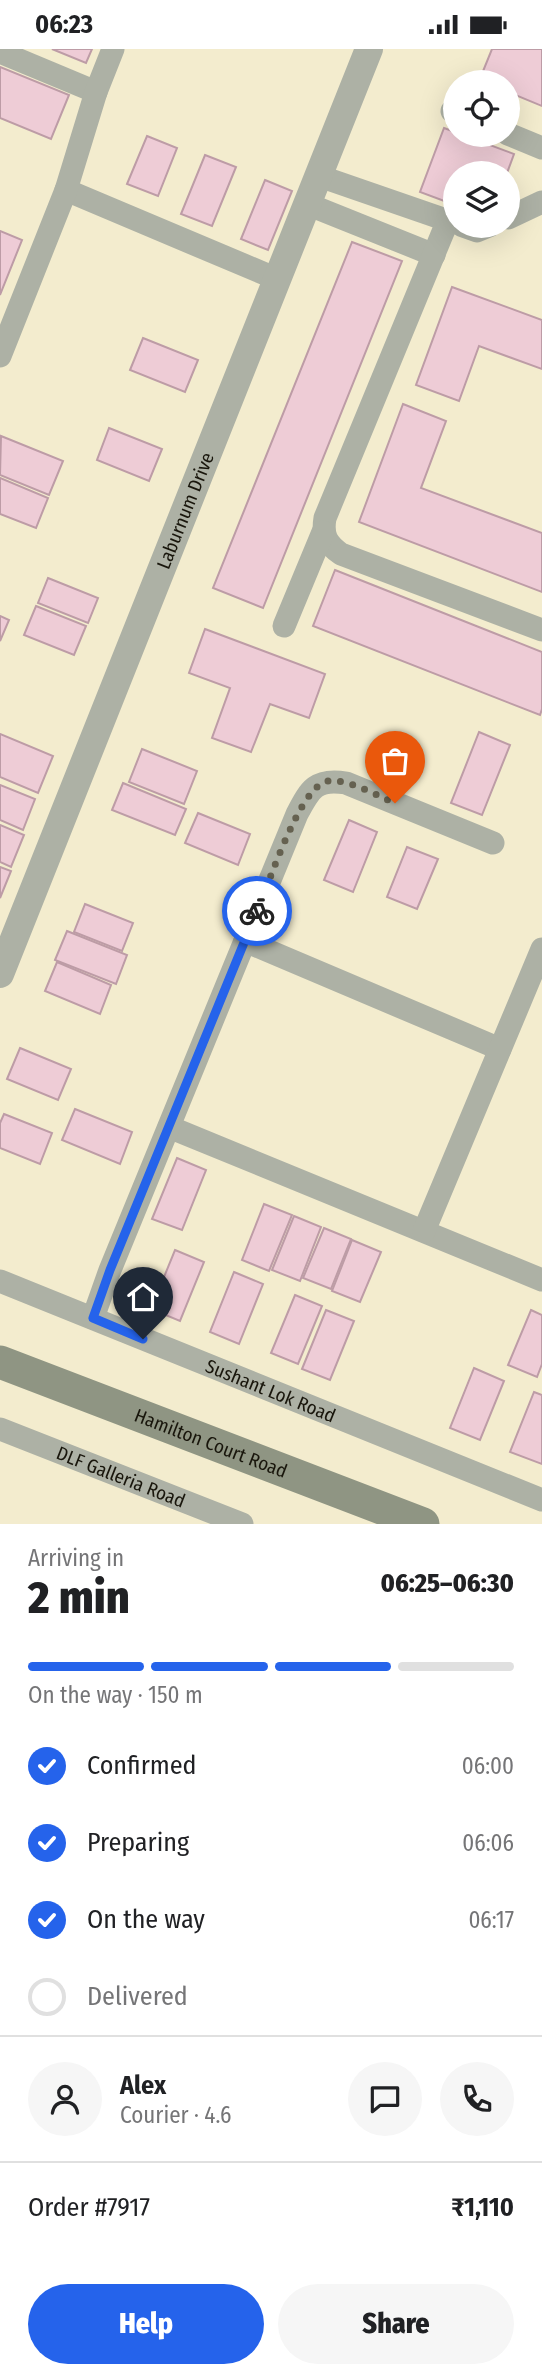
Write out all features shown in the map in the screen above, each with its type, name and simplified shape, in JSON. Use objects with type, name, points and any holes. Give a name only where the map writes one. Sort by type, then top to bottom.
[{"type":"main road","name":"Hamilton Court Road","points":[[0,1362],[423,1524]]},
{"type":"street","points":[[0,356],[66,190],[96,92],[113,49]]},
{"type":"street","name":"Laburnum Drive","points":[[0,974],[369,49]]},
{"type":"street","points":[[0,52],[96,92]]},
{"type":"street","points":[[520,139],[542,148]]},
{"type":"street","points":[[319,176],[443,219]]},
{"type":"street","points":[[66,190],[277,279]]},
{"type":"street","points":[[520,212],[542,202]]},
{"type":"street","points":[[307,204],[434,255]]},
{"type":"street","points":[[284,626],[323,532],[325,518],[434,255],[445,238]]},
{"type":"street","points":[[323,532],[329,545],[341,554],[542,630]]},
{"type":"street","points":[[93,1318],[110,1270],[305,798],[316,785],[329,780],[346,783],[493,843]]},
{"type":"street","points":[[245,941],[500,1049]]},
{"type":"street","points":[[424,1231],[542,949]]},
{"type":"street","points":[[169,1127],[542,1280]]},
{"type":"street","name":"Sushant Lok Road","points":[[0,1280],[542,1500]]},
{"type":"street","name":"DLF Galleria Road","points":[[0,1429],[242,1524]]},
{"type":"building","points":[[52,49],[92,49],[86,63]]},
{"type":"building","points":[[492,49],[542,49],[542,106],[520,97],[520,70],[483,70]]},
{"type":"building","points":[[0,67],[69,95],[51,139],[0,118]]},
{"type":"building","points":[[443,131],[443,147],[495,147],[514,154],[511,161],[443,161],[443,201],[420,192]]},
{"type":"building","points":[[147,136],[177,148],[158,196],[127,184]]},
{"type":"building","points":[[205,155],[236,167],[212,226],[181,214]]},
{"type":"building","points":[[265,180],[292,191],[268,250],[241,239]]},
{"type":"building","points":[[0,231],[22,240],[0,295]]},
{"type":"building","points":[[352,242],[402,261],[263,608],[213,588]]},
{"type":"building","points":[[452,287],[542,320],[542,369],[479,346],[459,401],[416,385]]},
{"type":"building","points":[[143,338],[198,360],[185,392],[130,370]]},
{"type":"building","points":[[403,404],[446,421],[421,488],[542,533],[542,592],[359,522]]},
{"type":"building","points":[[109,428],[162,449],[149,481],[97,460]]},
{"type":"building","points":[[1,436],[63,461],[49,495],[0,475]]},
{"type":"building","points":[[0,478],[48,498],[36,528],[0,514]]},
{"type":"building","points":[[335,570],[542,652],[540,715],[313,626]]},
{"type":"building","points":[[48,578],[98,598],[88,623],[38,603]]},
{"type":"building","points":[[36,606],[86,626],[74,655],[24,635]]},
{"type":"building","points":[[0,616],[9,620],[0,641]]},
{"type":"building","points":[[205,629],[325,674],[309,718],[270,704],[251,752],[212,738],[230,688],[189,673]]},
{"type":"building","points":[[479,732],[510,745],[482,815],[451,803]]},
{"type":"building","points":[[0,734],[53,756],[38,793],[0,777]]},
{"type":"building","points":[[142,749],[197,771],[184,804],[129,782]]},
{"type":"building","points":[[123,783],[186,809],[175,835],[112,810]]},
{"type":"building","points":[[0,785],[35,799],[23,830],[0,820]]},
{"type":"building","points":[[198,813],[250,834],[238,865],[185,843]]},
{"type":"building","points":[[349,820],[377,832],[353,892],[324,880]]},
{"type":"building","points":[[0,825],[24,835],[11,867],[0,862]]},
{"type":"building","points":[[407,847],[438,859],[417,909],[387,897]]},
{"type":"building","points":[[0,867],[11,871],[0,898]]},
{"type":"building","points":[[85,904],[133,923],[122,951],[74,932]]},
{"type":"building","points":[[67,931],[127,955],[116,984],[55,960]]},
{"type":"building","points":[[57,962],[111,985],[100,1014],[45,991]]},
{"type":"building","points":[[20,1048],[71,1069],[58,1100],[7,1079]]},
{"type":"building","points":[[75,1109],[132,1132],[120,1164],[62,1140]]},
{"type":"building","points":[[4,1114],[52,1133],[40,1164],[0,1148],[0,1123]]},
{"type":"building","points":[[177,1158],[206,1170],[182,1230],[152,1219]]},
{"type":"building","points":[[264,1204],[292,1215],[269,1271],[242,1260]]},
{"type":"building","points":[[294,1216],[321,1227],[300,1281],[272,1270]]},
{"type":"building","points":[[324,1228],[351,1239],[331,1289],[303,1278]]},
{"type":"building","points":[[352,1240],[381,1252],[360,1302],[332,1291]]},
{"type":"building","points":[[175,1250],[204,1262],[180,1321],[151,1309]]},
{"type":"building","points":[[234,1272],[263,1284],[239,1344],[210,1332]]},
{"type":"building","points":[[295,1295],[322,1306],[298,1364],[271,1353]]},
{"type":"building","points":[[326,1310],[354,1321],[330,1380],[302,1369]]},
{"type":"building","points":[[531,1310],[542,1315],[542,1364],[537,1377],[508,1365]]},
{"type":"building","points":[[474,1368],[504,1381],[480,1440],[450,1428]]},
{"type":"building","points":[[534,1392],[542,1395],[542,1464],[510,1452]]},
{"type":"way so far","points":[[257,911],[297,814],[316,785],[329,780],[346,783],[395,803]]},
{"type":"route","points":[[143,1339],[93,1318],[110,1270],[257,911]]}]
